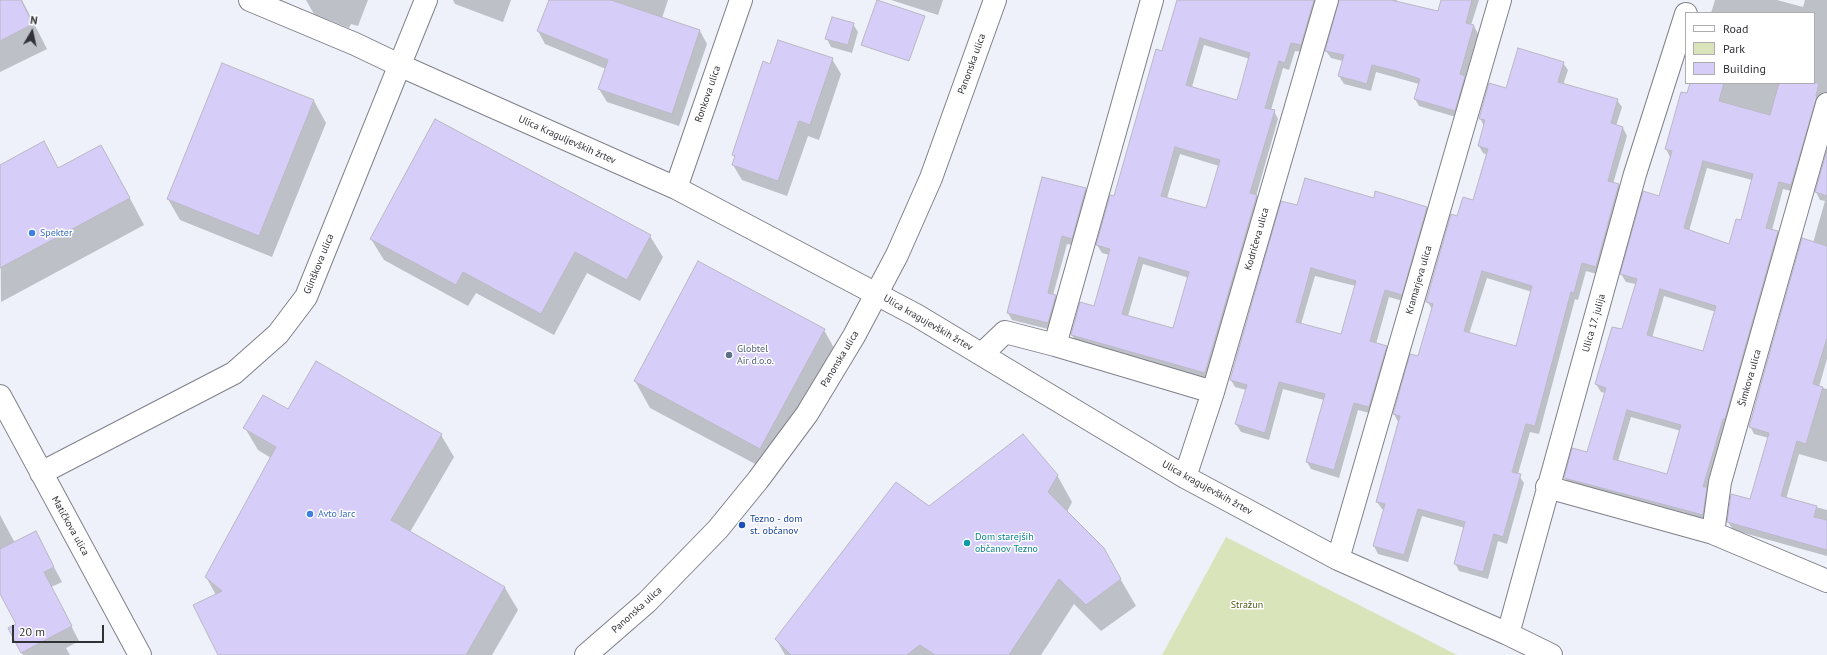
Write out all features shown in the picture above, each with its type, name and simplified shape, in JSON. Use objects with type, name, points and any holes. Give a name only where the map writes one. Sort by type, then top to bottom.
[{"type":"street","name":"Ulica Kraguljevških žrtev","points":[[250,0],[355,44],[676,188],[837,274],[877,293]]},
{"type":"street","name":"Glinškova ulica","points":[[42,473],[234,373],[278,334],[306,297],[426,0]]},
{"type":"street","name":"Ronkova ulica","points":[[676,188],[741,0]]},
{"type":"street","name":"Panonska ulica","points":[[586,655],[647,602],[718,529],[758,480],[807,414],[854,336],[897,255],[931,178],[995,0]]},
{"type":"street","points":[[1055,345],[1152,0]]},
{"type":"street","name":"Kodričeva ulica","points":[[1185,477],[1213,392],[1327,0]]},
{"type":"street","name":"Kramarjeva ulica","points":[[1338,559],[1500,0]]},
{"type":"street","name":"Ulica 17. julija","points":[[1687,12],[1690,0]]},
{"type":"street","name":"Ulica 17. julija","points":[[1508,634],[1547,487],[1635,174],[1685,17]]},
{"type":"street","name":"Šimkova ulica","points":[[1713,533],[1720,482],[1827,104]]},
{"type":"street","name":"Ulica kragujevških žrtev","points":[[877,293],[982,354],[1185,477],[1338,559],[1508,634],[1551,655]]},
{"type":"street","points":[[982,354],[1005,332],[1055,345],[1213,392]]},
{"type":"street","name":"Matičkova ulica","points":[[0,396],[140,655]]},
{"type":"street","points":[[1547,487],[1713,533],[1827,581]]},
{"type":"green space","name":"Stražun","points":[[1226,537],[1457,655],[1162,655]]},
{"type":"building","points":[[0,0],[21,0],[33,24],[0,41]]},
{"type":"building","points":[[549,0],[611,0],[700,30],[672,114],[598,89],[608,60],[537,31]]},
{"type":"building","points":[[877,0],[925,16],[909,61],[861,45]]},
{"type":"building","points":[[1177,0],[1314,0],[1301,45],[1291,43],[1285,63],[1279,61],[1265,108],[1275,110],[1250,193],[1257,195],[1205,373],[1071,335],[1080,302],[1094,306],[1110,249],[1096,245],[1110,195],[1114,196],[1156,49],[1162,51]],"holes":[[[1200,38],[1250,53],[1237,100],[1186,85]],[[1175,147],[1220,160],[1206,208],[1161,196]],[[1139,257],[1189,272],[1173,328],[1122,314]]]},
{"type":"building","points":[[1339,0],[1391,0],[1438,11],[1441,0],[1472,0],[1466,23],[1474,25],[1460,74],[1465,76],[1455,111],[1414,99],[1420,79],[1396,71],[1372,65],[1367,84],[1338,76],[1344,55],[1325,51]]},
{"type":"building","points":[[832,17],[854,23],[848,45],[825,39]]},
{"type":"building","points":[[778,40],[833,58],[810,125],[799,121],[778,181],[732,165],[735,156],[732,155],[763,61],[770,64]]},
{"type":"building","points":[[1518,48],[1564,62],[1558,82],[1618,99],[1611,123],[1623,127],[1608,181],[1619,184],[1596,267],[1582,263],[1574,293],[1571,292],[1535,426],[1526,424],[1512,472],[1521,474],[1503,537],[1494,534],[1483,572],[1454,564],[1465,522],[1418,509],[1404,555],[1373,546],[1385,504],[1376,502],[1400,416],[1393,414],[1410,354],[1418,356],[1433,304],[1426,302],[1451,214],[1457,216],[1463,197],[1473,200],[1488,149],[1478,146],[1485,120],[1479,119],[1489,83],[1506,88]],"holes":[[[1482,271],[1532,286],[1516,346],[1464,331]]]},
{"type":"building","points":[[222,63],[314,100],[259,236],[167,199]]},
{"type":"building","points":[[1819,83],[1817,96],[1791,185],[1779,182],[1766,228],[1778,231],[1725,419],[1723,419],[1703,487],[1707,487],[1703,515],[1564,478],[1572,448],[1587,452],[1606,388],[1595,384],[1612,327],[1622,329],[1637,279],[1620,274],[1643,191],[1659,196],[1672,151],[1665,149],[1681,92],[1687,93],[1690,84],[1724,84],[1719,101],[1770,115],[1779,84]],"holes":[[[1703,161],[1753,174],[1741,220],[1736,219],[1729,244],[1684,228]],[[1660,289],[1716,306],[1703,351],[1647,335]],[[1627,410],[1681,425],[1667,474],[1613,459]]]},
{"type":"building","points":[[435,119],[651,235],[627,280],[575,252],[541,314],[463,272],[456,285],[370,239]]},
{"type":"building","name":"Spekter","points":[[44,141],[58,168],[101,145],[130,198],[0,268],[0,165]]},
{"type":"building","points":[[1827,150],[1827,196],[1815,192]]},
{"type":"building","points":[[1042,177],[1086,188],[1072,239],[1062,236],[1048,293],[1056,295],[1048,323],[1007,313]]},
{"type":"building","points":[[1305,178],[1374,198],[1375,191],[1427,207],[1402,295],[1385,290],[1370,341],[1387,346],[1369,407],[1354,403],[1334,470],[1306,462],[1325,394],[1279,382],[1265,433],[1235,424],[1247,385],[1230,380],[1281,201],[1297,205]],"holes":[[[1311,268],[1356,281],[1341,334],[1296,322]]]},
{"type":"building","points":[[1802,238],[1827,246],[1827,338],[1813,384],[1823,387],[1806,444],[1797,441],[1781,496],[1817,506],[1814,517],[1827,520],[1827,550],[1727,522],[1731,494],[1750,499],[1769,433],[1749,427]]},
{"type":"building","name":"Globtel Air d.o.o.","points":[[698,261],[825,329],[760,449],[634,381]]},
{"type":"building","name":"Avto Jarc","points":[[316,361],[442,434],[391,520],[505,587],[466,655],[218,655],[193,605],[222,591],[205,577],[276,447],[243,428],[263,395],[288,409]]},
{"type":"building","name":"Dom starejših občanov Tezno","points":[[1023,434],[1058,475],[1048,492],[1104,548],[1121,579],[1086,605],[1059,579],[1009,655],[935,655],[920,645],[907,655],[791,655],[775,639],[896,482],[929,506]]},
{"type":"building","points":[[36,531],[54,567],[44,572],[72,626],[21,653],[8,628],[16,624],[0,594],[0,549]]},
{"type":"place","name":"Spekter","points":[[32,233]]},
{"type":"place","name":"Globtel Air d.o.o.","points":[[729,355]]},
{"type":"place","name":"Avto Jarc","points":[[310,514]]},
{"type":"place","name":"Tezno - dom st. občanov","points":[[742,525]]},
{"type":"place","name":"Dom starejših občanov Tezno","points":[[967,543]]}]
